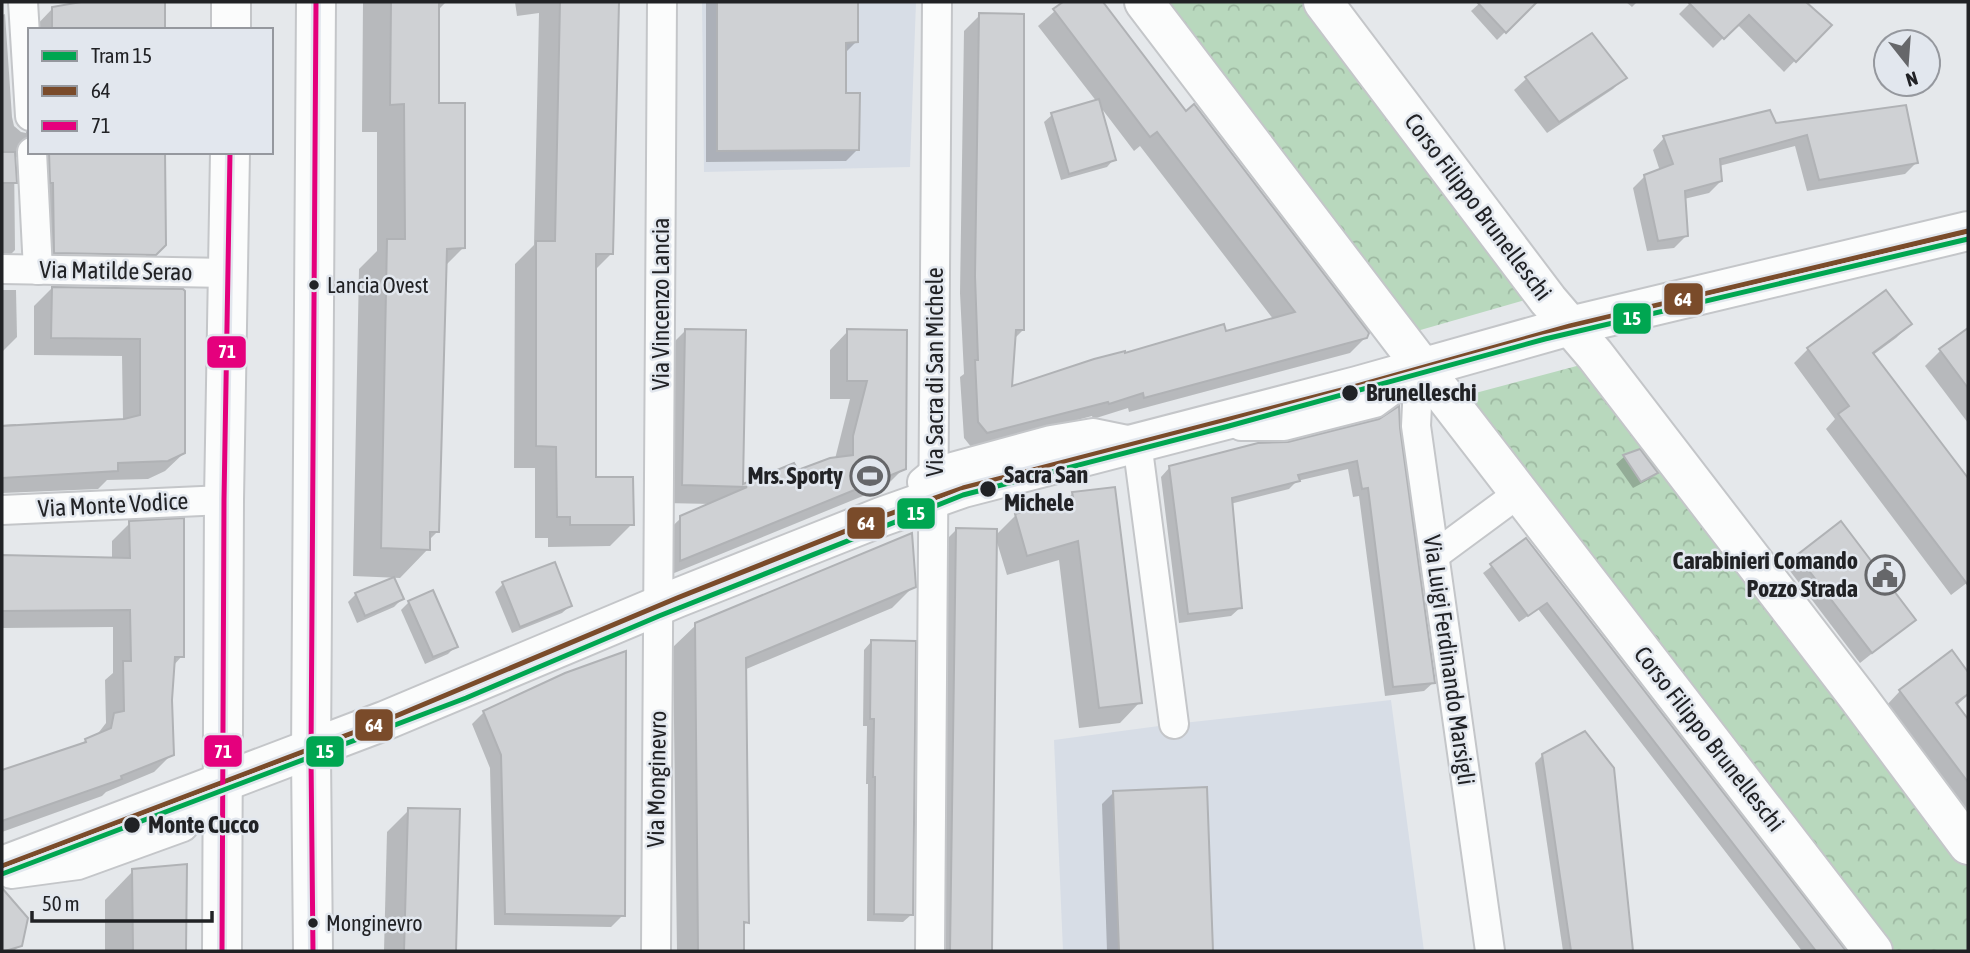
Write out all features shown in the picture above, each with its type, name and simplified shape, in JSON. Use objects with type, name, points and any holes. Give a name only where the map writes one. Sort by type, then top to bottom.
[{"type":"street","points":[[23,2],[28,83]]},
{"type":"street","points":[[231,2],[231,28]]},
{"type":"street","points":[[313,951],[316,2]]},
{"type":"street","name":"Via Vincenzo Lancia","points":[[659,607],[662,2]]},
{"type":"street","name":"Via Sacra di San Michele","points":[[930,951],[937,2]]},
{"type":"street","name":"Corso Filippo Brunelleschi","points":[[1144,2],[1872,951]]},
{"type":"street","name":"Corso Filippo Brunelleschi","points":[[1323,2],[1857,696],[1968,845]]},
{"type":"street","points":[[32,154],[38,270]]},
{"type":"street","points":[[222,951],[224,500],[230,154]]},
{"type":"street","points":[[9,864],[454,693],[881,517],[934,485],[985,482],[1423,368],[1570,326],[1968,230]]},
{"type":"street","name":"Via Matilde Serao","points":[[2,269],[229,273]]},
{"type":"street","name":"Via Luigi Ferdinando Marsigli","points":[[1423,368],[1416,426],[1490,951]]},
{"type":"street","points":[[1137,442],[1174,724]]},
{"type":"street","points":[[1434,555],[1519,493]]},
{"type":"street","name":"Via Monte Vodice","points":[[2,510],[224,500]]},
{"type":"street","name":"Via Monginevro","points":[[656,951],[659,607]]},
{"type":"shaded area","points":[[702,2],[916,2],[910,167],[704,172]]},
{"type":"shaded area","points":[[1391,700],[1424,951],[1063,951],[1054,740]]},
{"type":"green space","points":[[1164,2],[1312,2],[1525,300],[1417,331]]},
{"type":"green space","points":[[1588,363],[1968,867],[1968,951],[1892,951],[1468,395]]},
{"type":"building","points":[[81,2],[165,2],[165,28],[52,28],[52,7]]},
{"type":"building","points":[[391,2],[439,2],[439,103],[465,103],[465,248],[447,249],[439,532],[430,532],[430,550],[381,548],[387,239],[405,239],[404,104],[390,105]]},
{"type":"building","points":[[560,2],[619,2],[613,254],[596,254],[596,477],[633,477],[634,525],[570,525],[570,517],[557,517],[556,447],[536,446],[536,241],[555,241]]},
{"type":"building","points":[[717,2],[858,2],[858,42],[846,43],[846,93],[860,93],[859,150],[717,151]]},
{"type":"building","points":[[1063,2],[1103,2],[1186,111],[1194,104],[1369,333],[1367,338],[1144,398],[1143,393],[1109,404],[1108,402],[987,433],[978,422],[975,360],[978,360],[975,276],[979,13],[1024,14],[1024,330],[1016,330],[1012,386],[1094,359],[1125,353],[1224,324],[1226,331],[1295,312],[1157,132],[1150,137],[1053,9]]},
{"type":"building","points":[[1477,2],[1537,2],[1506,33]]},
{"type":"building","points":[[1688,2],[1806,2],[1832,25],[1796,62],[1749,15],[1724,39]]},
{"type":"building","points":[[1592,33],[1627,78],[1559,122],[1525,77]]},
{"type":"building","points":[[1099,99],[1116,160],[1069,174],[1051,113]]},
{"type":"building","points":[[1906,105],[1918,163],[1819,180],[1807,135],[1720,159],[1722,181],[1685,191],[1688,236],[1658,241],[1644,175],[1673,164],[1663,136],[1770,110],[1776,123]]},
{"type":"building","points":[[2,152],[15,152],[17,183],[2,183]]},
{"type":"building","points":[[49,154],[165,154],[166,245],[156,255],[54,253],[53,183],[50,183]]},
{"type":"building","points":[[52,287],[185,291],[185,453],[168,461],[118,463],[118,471],[2,478],[2,426],[124,419],[140,415],[140,339],[51,338]]},
{"type":"building","points":[[1886,290],[1912,324],[1873,353],[1968,478],[1968,585],[1838,414],[1849,406],[1807,348]]},
{"type":"building","points":[[1968,328],[1968,388],[1939,349]]},
{"type":"building","points":[[685,329],[746,330],[743,484],[794,463],[798,470],[830,458],[853,455],[853,436],[867,381],[847,381],[847,329],[907,330],[906,469],[680,561],[680,516],[747,487],[682,485]]},
{"type":"building","points":[[1399,406],[1435,683],[1393,687],[1368,488],[1362,489],[1357,461],[1298,475],[1300,481],[1232,498],[1242,608],[1188,614],[1169,466],[1258,443],[1288,442],[1379,419]]},
{"type":"building","points":[[1640,449],[1658,473],[1641,482],[1623,455]]},
{"type":"building","points":[[1115,487],[1142,703],[1099,708],[1078,541],[1027,556],[1015,514],[1073,497],[1072,492]]},
{"type":"building","points":[[184,518],[184,657],[175,657],[172,700],[174,755],[121,776],[122,779],[2,821],[2,770],[86,742],[85,739],[111,728],[114,713],[124,711],[123,661],[131,661],[130,610],[2,611],[2,555],[130,558],[129,521]]},
{"type":"building","points":[[1841,521],[1916,620],[1872,653],[1797,555]]},
{"type":"building","points":[[956,528],[997,529],[992,951],[950,951]]},
{"type":"building","points":[[912,533],[916,587],[746,658],[749,923],[744,922],[744,951],[698,951],[695,623]]},
{"type":"building","points":[[1526,538],[1846,951],[1816,951],[1547,603],[1528,616],[1490,564]]},
{"type":"building","points":[[555,562],[572,606],[520,627],[502,582]]},
{"type":"building","points":[[394,577],[404,599],[365,616],[355,593]]},
{"type":"building","points":[[433,590],[458,647],[433,657],[408,601]]},
{"type":"building","points":[[871,640],[916,641],[913,915],[874,914],[875,777],[874,719],[870,719]]},
{"type":"building","points":[[1952,650],[1968,672],[1968,694],[1956,703],[1968,719],[1968,782],[1899,690]]},
{"type":"building","points":[[626,651],[625,916],[505,914],[501,755],[483,711],[565,673]]},
{"type":"building","points":[[1585,731],[1614,768],[1633,951],[1571,951],[1542,754]]},
{"type":"building","points":[[1207,787],[1213,951],[1119,951],[1113,791]]},
{"type":"building","points":[[408,808],[460,809],[456,951],[404,951]]},
{"type":"building","points":[[187,864],[186,951],[133,951],[132,869]]},
{"type":"building","points":[[2,888],[28,918],[22,946],[5,951],[2,951]]},
{"type":"tram line","name":"15","points":[[2,874],[466,698],[659,616],[963,495],[1229,426],[1545,339],[1968,239]]},
{"type":"transit line","name":"71","points":[[313,951],[311,757],[316,2]]},
{"type":"transit line","name":"71","points":[[222,951],[224,500],[230,154]]},
{"type":"transit line","name":"64","points":[[2,866],[384,721],[677,598],[881,517],[963,488],[1357,386],[1570,326],[1968,231]]},
{"type":"place","name":"Lancia Ovest","points":[[314,285]]},
{"type":"place","name":"Brunelleschi","points":[[1350,393]]},
{"type":"place","name":"Mrs. Sporty","points":[[870,476]]},
{"type":"place","name":"Sacra San Michele","points":[[988,489]]},
{"type":"place","name":"Carabinieri Comando Pozzo Strada","points":[[1885,575]]},
{"type":"place","name":"Monte Cucco","points":[[132,825]]},
{"type":"place","name":"Monginevro","points":[[313,923]]}]
